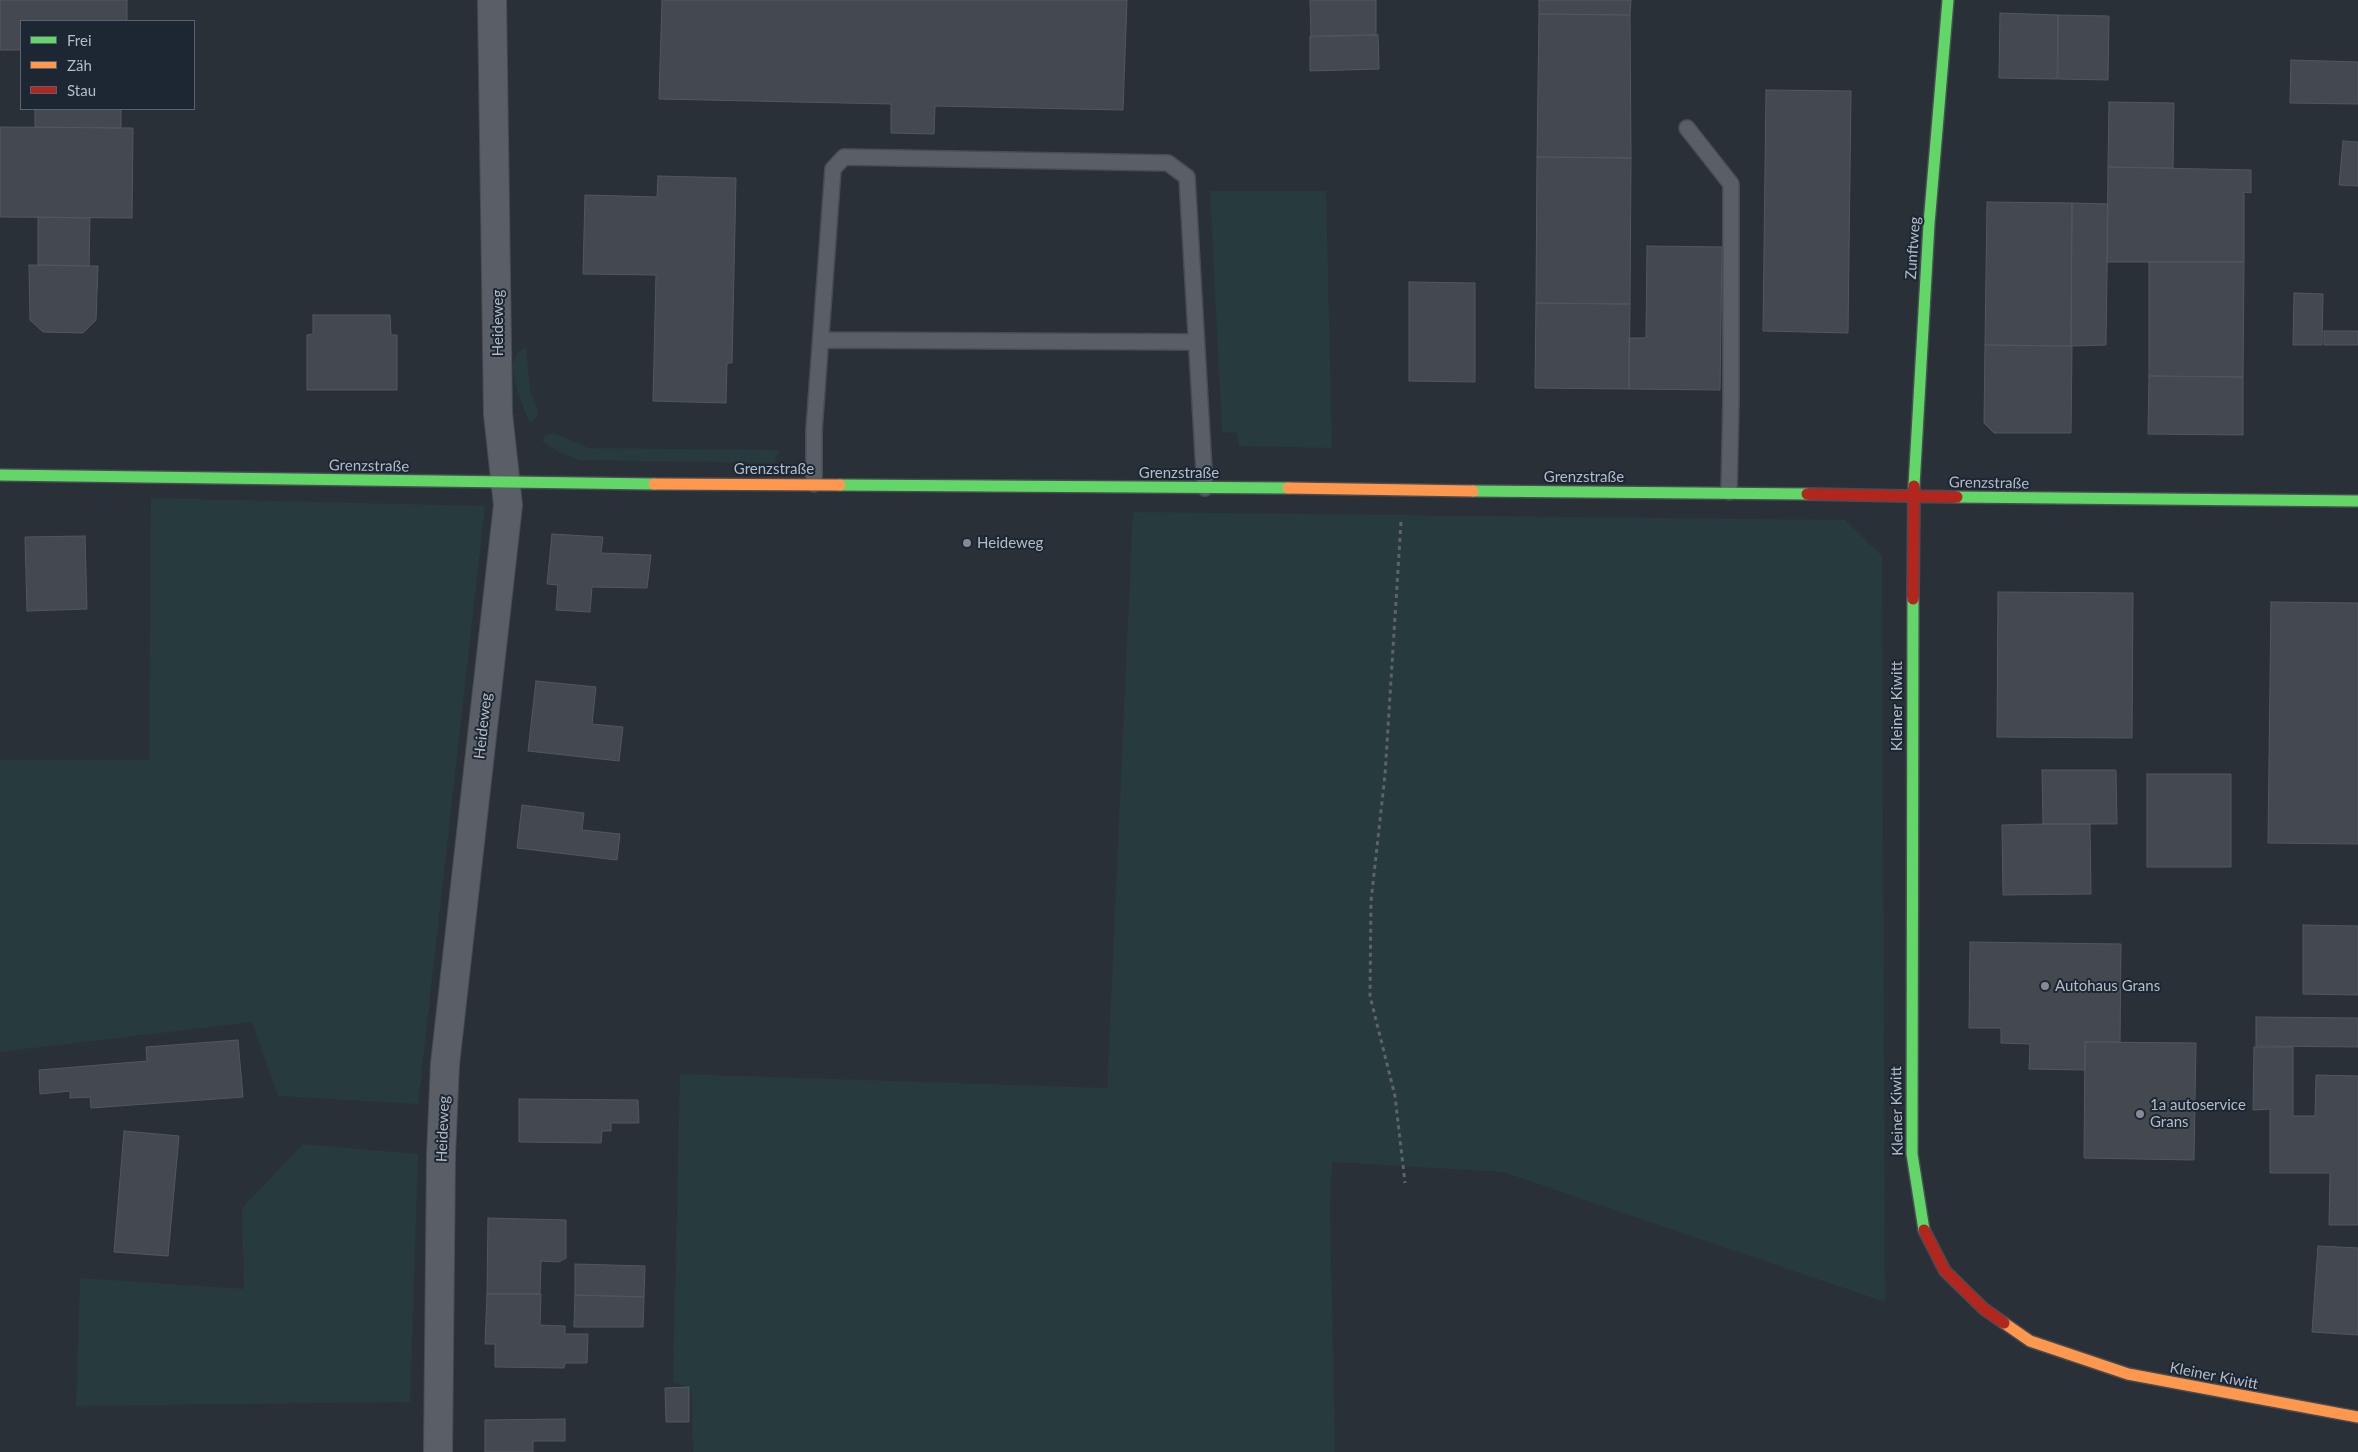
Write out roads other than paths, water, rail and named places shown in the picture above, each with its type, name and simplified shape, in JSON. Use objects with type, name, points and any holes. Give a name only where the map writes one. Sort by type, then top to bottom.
[{"type":"street","name":"Heideweg","points":[[438,1452],[445,1064],[508,505],[498,414],[492,0]]},
{"type":"street","name":"Zunftweg","points":[[1913,497],[1929,224],[1948,0]]},
{"type":"street","name":"Grenzstraße","points":[[0,475],[507,483],[1403,489],[1518,493],[1729,492],[1913,497],[2358,501]]},
{"type":"street","name":"Kleiner Kiwitt","points":[[1913,497],[1912,1154],[1922,1225],[1945,1271],[1984,1309],[2030,1341],[2128,1374],[2358,1417]]},
{"type":"lane","points":[[1686,128],[1731,184],[1729,492]]},
{"type":"lane","points":[[814,484],[814,430],[833,169],[844,157],[1168,163],[1187,177],[1206,488]]},
{"type":"lane","points":[[821,340],[1196,342]]},
{"type":"place","name":"Heideweg","points":[[967,543]]},
{"type":"place","name":"Autohaus Grans","points":[[2045,986]]},
{"type":"place","name":"1a autoservice Grans","points":[[2140,1114]]}]
